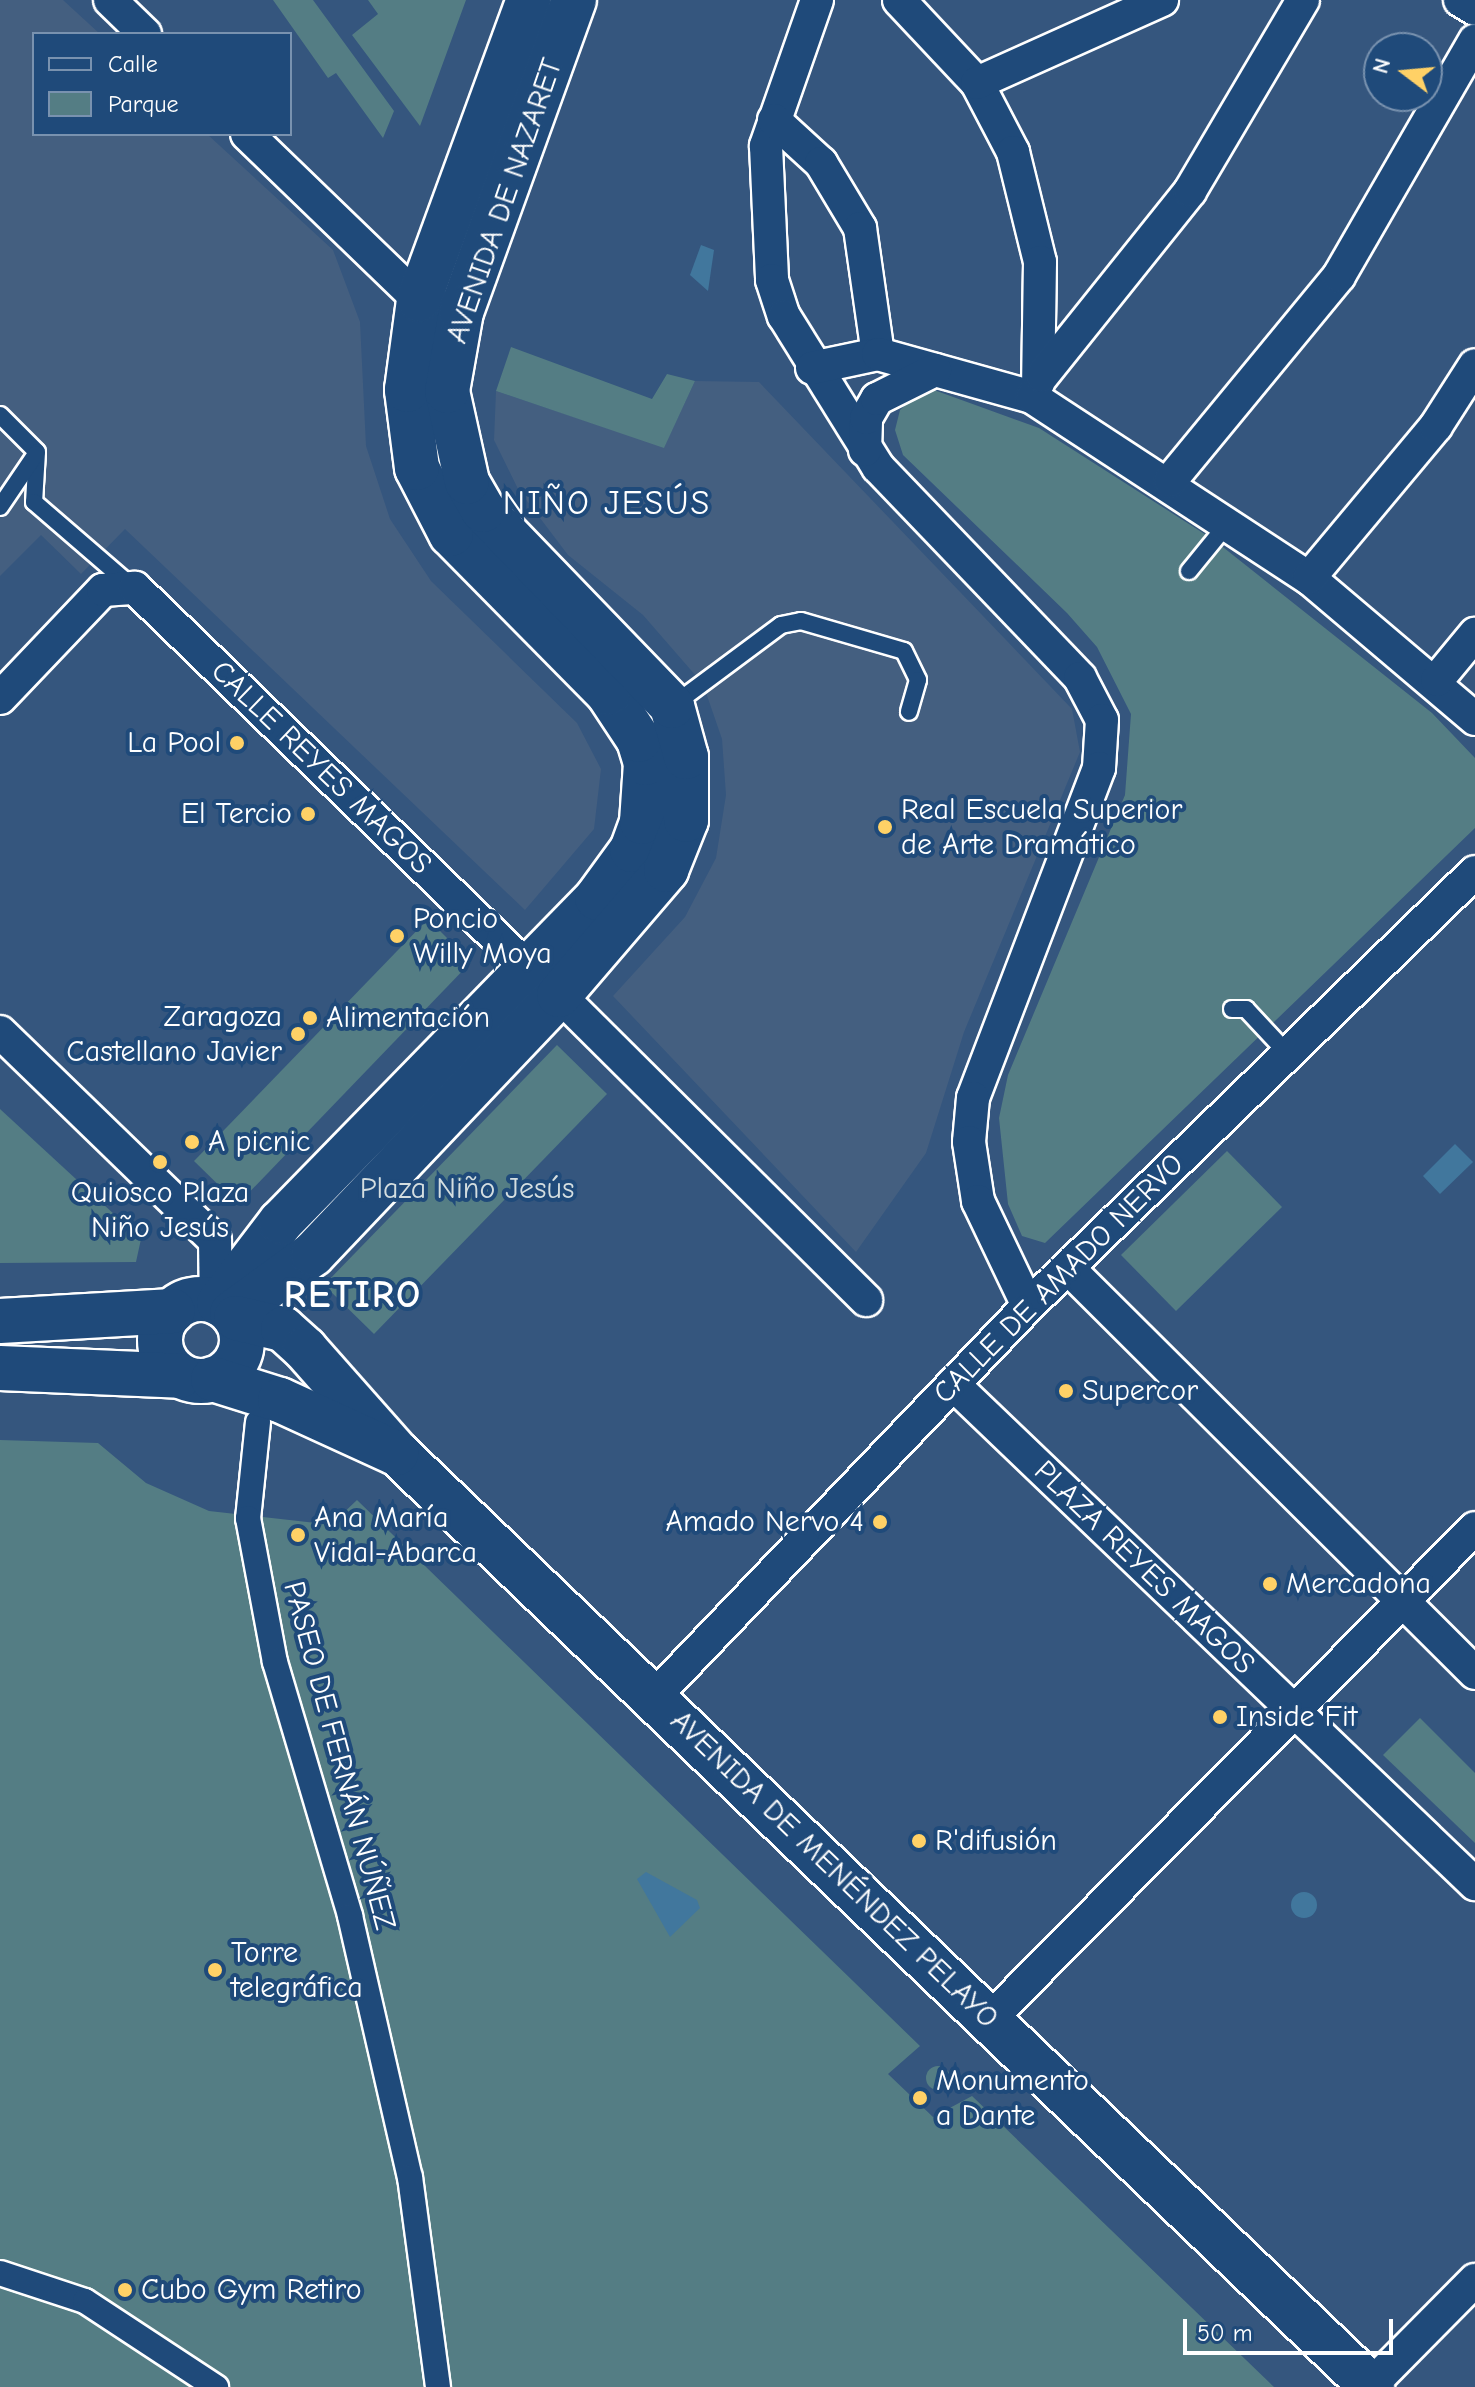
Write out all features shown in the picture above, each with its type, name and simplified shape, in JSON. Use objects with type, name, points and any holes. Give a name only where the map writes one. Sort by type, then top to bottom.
[{"type":"main road","name":"AVENIDA DE NAZARET","points":[[529,0],[419,300],[407,390],[417,468],[451,534],[608,693],[646,763],[632,850],[544,983]]},
{"type":"main road","name":"AVENIDA DE NAZARET","points":[[574,0],[461,312],[447,391],[467,482],[506,537],[672,706]]},
{"type":"main road","points":[[226,1309],[239,1357],[196,1378],[159,1342],[173,1311],[189,1300],[226,1309],[313,1254],[544,983],[666,870],[677,845],[688,787],[672,706]]},
{"type":"main road","name":"AVENIDA DE MENÉNDEZ PELAYO","points":[[226,1309],[283,1329],[361,1405],[398,1454],[1372,2386]]},
{"type":"main road","points":[[0,1321],[173,1311]]},
{"type":"main road","name":"AVENIDA DE MENÉNDEZ PELAYO","points":[[0,1368],[196,1378],[280,1400],[398,1454]]},
{"type":"street","points":[[110,0],[143,32]]},
{"type":"street","points":[[817,0],[774,120],[762,190],[772,280],[812,368],[865,450],[1080,678],[1102,720],[1099,768],[990,1040],[971,1109],[978,1201],[1028,1306]]},
{"type":"street","points":[[899,0],[977,83],[1013,152],[1040,262],[1037,386]]},
{"type":"street","points":[[977,83],[1162,0]]},
{"type":"street","points":[[1037,386],[1190,191],[1303,0]]},
{"type":"street","points":[[1460,0],[1475,9]]},
{"type":"street","points":[[1170,481],[1339,276],[1475,40]]},
{"type":"street","points":[[774,120],[821,163],[860,228],[878,354]]},
{"type":"street","points":[[249,136],[419,300],[461,312]]},
{"type":"street","points":[[812,368],[878,354],[935,370],[1037,386],[1309,578],[1437,680],[1475,719]]},
{"type":"street","points":[[1309,578],[1436,426],[1475,365]]},
{"type":"street","points":[[865,450],[866,418],[877,399],[935,370]]},
{"type":"street","points":[[0,698],[119,589]]},
{"type":"street","name":"CALLE REYES MAGOS","points":[[119,589],[544,983],[866,1300]]},
{"type":"street","points":[[1437,680],[1475,634]]},
{"type":"street","name":"CALLE DE AMADO NERVO","points":[[654,1697],[1028,1306],[1475,872]]},
{"type":"street","points":[[0,1032],[215,1240],[226,1309]]},
{"type":"street","points":[[1068,1268],[1475,1673]]},
{"type":"street","name":"PLAZA REYES MAGOS","points":[[953,1384],[1475,1884]]},
{"type":"street","name":"PASEO DE FERNÁN NÚÑEZ","points":[[258,1422],[248,1518],[275,1662],[350,1916],[410,2177],[438,2387]]},
{"type":"street","points":[[990,2019],[1475,1528]]},
{"type":"street","points":[[0,2273],[85,2301],[216,2387]]},
{"type":"street","points":[[1372,2386],[1475,2280]]},
{"type":"lane","points":[[0,415],[37,452],[34,502],[119,589]]},
{"type":"lane","points":[[0,507],[37,452]]},
{"type":"lane","points":[[1189,571],[1229,522]]},
{"type":"lane","points":[[672,706],[781,625],[801,621],[904,651],[918,680],[909,712]]},
{"type":"lane","points":[[1232,1009],[1246,1009],[1287,1053]]},
{"type":"shaded area","points":[[0,0],[63,0],[98,32],[32,32],[32,136],[209,136],[333,250],[360,322],[366,446],[390,519],[431,581],[577,723],[601,769],[594,829],[525,910],[125,529],[81,574],[41,535],[0,576]]},
{"type":"shaded area","points":[[701,245],[714,250],[708,291],[690,275]]},
{"type":"shaded area","name":"Real Escuela Superior de Arte Dramático","points":[[695,381],[759,382],[1072,709],[1080,752],[964,1032],[926,1153],[856,1252],[613,996],[685,917],[716,858],[726,795],[722,739],[703,684],[643,615],[568,555],[518,489],[494,440],[496,391],[664,447]]},
{"type":"shaded area","points":[[1455,1144],[1473,1162],[1440,1194],[1423,1176]]},
{"type":"shaded area","points":[[646,1872],[697,1900],[700,1908],[670,1937],[637,1879]]},
{"type":"shaded area","points":[[1304,1892],[1313,1896],[1317,1905],[1313,1914],[1304,1918],[1295,1914],[1291,1905],[1295,1896]]},
{"type":"green space","points":[[273,0],[313,0],[394,111],[383,138],[336,73],[328,78]]},
{"type":"green space","points":[[368,0],[466,0],[420,126],[352,35],[378,14]]},
{"type":"green space","points":[[511,347],[652,399],[667,374],[695,381],[664,448],[496,391]]},
{"type":"green space","points":[[934,390],[1039,428],[1214,540],[1432,713],[1475,758],[1475,828],[1045,1243],[1022,1236],[1008,1204],[999,1118],[1008,1075],[1125,795],[1131,714],[1097,647],[1067,613],[903,455],[895,430],[900,410],[920,391]]},
{"type":"green space","name":"Plaza Niño Jesús","points":[[428,919],[471,962],[238,1204],[194,1161]]},
{"type":"green space","name":"Plaza Niño Jesús","points":[[557,1045],[607,1094],[374,1334],[324,1285]]},
{"type":"green space","points":[[0,1109],[141,1239],[136,1262],[0,1263]]},
{"type":"green space","points":[[1227,1151],[1282,1207],[1176,1311],[1121,1255]]},
{"type":"green space","points":[[0,1440],[98,1443],[146,1483],[209,1511],[316,1523],[337,1519],[357,1500],[920,2046],[888,2074],[933,2117],[972,2096],[1274,2387],[0,2387]]},
{"type":"green space","points":[[1420,1718],[1475,1773],[1475,1843],[1383,1755]]},
{"type":"green space","points":[[938,2066],[947,2069],[950,2078],[947,2087],[938,2090],[929,2087],[926,2078],[929,2069]]},
{"type":"place","name":"La Pool","points":[[237,743]]},
{"type":"place","name":"El Tercio","points":[[308,814]]},
{"type":"place","name":"Real Escuela Superior de Arte Dramático","points":[[885,827]]},
{"type":"place","name":"Poncio Willy Moya","points":[[397,936]]},
{"type":"place","name":"Alimentación","points":[[310,1018]]},
{"type":"place","name":"Zaragoza Castellano Javier","points":[[298,1034]]},
{"type":"place","name":"A picnic","points":[[192,1142]]},
{"type":"place","name":"Quiosco Plaza Niño Jesús","points":[[160,1162]]},
{"type":"place","name":"Supercor","points":[[1066,1391]]},
{"type":"place","name":"Amado Nervo 4","points":[[880,1522]]},
{"type":"place","name":"Ana María Vidal-Abarca","points":[[298,1535]]},
{"type":"place","name":"Mercadona","points":[[1270,1584]]},
{"type":"place","name":"Inside Fit","points":[[1220,1717]]},
{"type":"place","name":"R'difusión","points":[[919,1841]]},
{"type":"place","name":"Torre telegráfica","points":[[215,1970]]},
{"type":"place","name":"Monumento a Dante","points":[[920,2098]]},
{"type":"place","name":"Cubo Gym Retiro","points":[[125,2290]]},
{"type":"district","name":"NIÑO JESÚS","points":[[607,504]]},
{"type":"district","name":"RETIRO","points":[[353,1296]]}]
